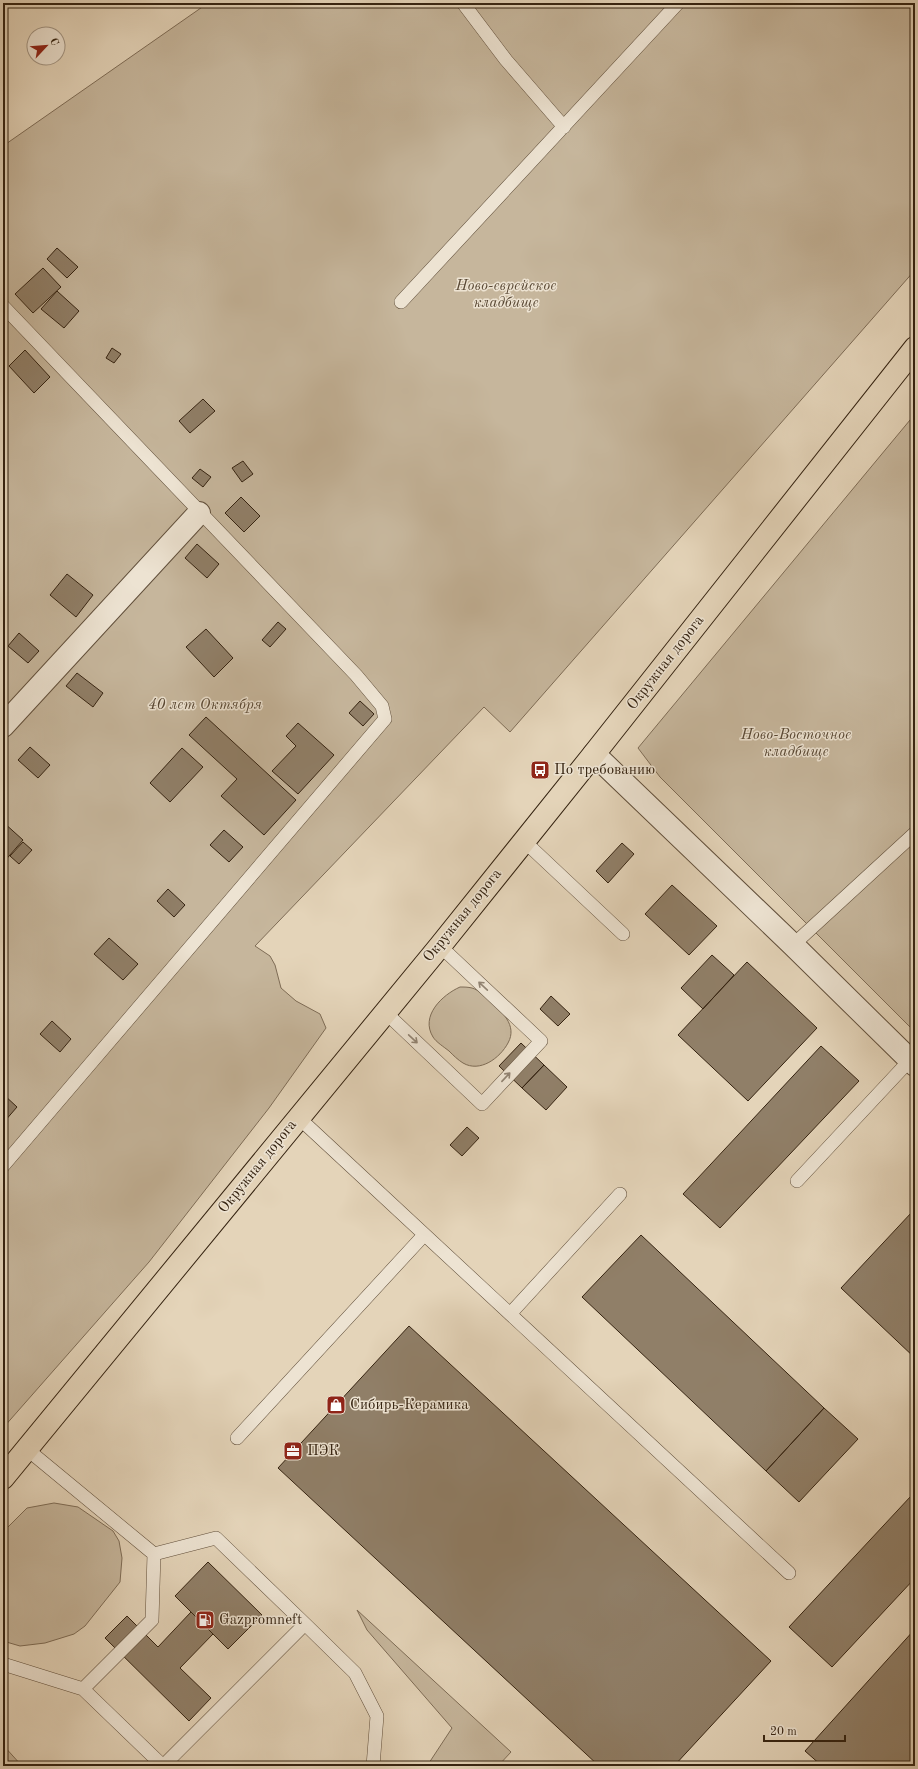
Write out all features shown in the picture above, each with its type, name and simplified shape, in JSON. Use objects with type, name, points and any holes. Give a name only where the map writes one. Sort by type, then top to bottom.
[{"type":"main road","name":"Окружная дорога","points":[[3,1478],[28,1450],[440,946],[915,348]]},
{"type":"street","points":[[3,726],[199,513]]},
{"type":"street","points":[[594,754],[793,945],[912,1062]]},
{"type":"lane","points":[[463,3],[506,60],[564,127]]},
{"type":"lane","points":[[401,302],[678,3]]},
{"type":"lane","points":[[3,306],[199,513],[356,675],[382,706],[385,719],[3,1166]]},
{"type":"lane","points":[[793,945],[915,833]]},
{"type":"lane","points":[[524,841],[623,934]]},
{"type":"lane","points":[[385,1012],[482,1104],[541,1041],[440,946]]},
{"type":"lane","points":[[797,1181],[912,1062]]},
{"type":"lane","points":[[298,1118],[789,1573]]},
{"type":"lane","points":[[510,1314],[620,1194]]},
{"type":"lane","points":[[237,1438],[424,1235]]},
{"type":"lane","points":[[28,1450],[154,1554]]},
{"type":"lane","points":[[154,1554],[216,1538],[305,1624],[355,1673],[377,1716],[373,1766]]},
{"type":"lane","points":[[83,1689],[152,1620],[154,1554]]},
{"type":"lane","points":[[3,1664],[83,1689],[163,1766],[305,1624]]},
{"type":"green space","points":[[208,3],[915,3],[915,270],[510,732],[484,707],[255,946],[270,956],[275,965],[281,988],[296,1001],[320,1014],[326,1028],[269,1108],[149,1262],[3,1428],[3,146]]},
{"type":"green space","name":"Ново-Восточное кладбище","points":[[915,414],[915,1032],[660,777],[638,748]]},
{"type":"green space","points":[[460,987],[475,989],[503,1014],[510,1024],[511,1036],[508,1043],[495,1059],[483,1065],[469,1066],[461,1062],[436,1041],[430,1029],[429,1021],[435,1007],[446,995]]},
{"type":"green space","points":[[54,1503],[78,1507],[113,1531],[119,1541],[122,1558],[120,1582],[85,1626],[74,1634],[45,1643],[20,1646],[3,1641],[3,1532],[27,1508]]},
{"type":"green space","points":[[357,1610],[511,1752],[498,1766],[427,1766],[452,1728],[367,1630]]},
{"type":"green space","points":[[3,1745],[22,1766],[3,1766]]},
{"type":"building","points":[[57,248],[78,267],[67,278],[47,259]]},
{"type":"building","points":[[43,268],[61,287],[33,313],[15,294]]},
{"type":"building","points":[[57,291],[79,311],[64,328],[41,309]]},
{"type":"building","points":[[112,348],[121,354],[114,363],[106,358]]},
{"type":"building","points":[[25,350],[50,377],[34,393],[9,366]]},
{"type":"building","points":[[203,399],[215,411],[190,433],[179,421]]},
{"type":"building","points":[[243,461],[253,474],[242,482],[232,468]]},
{"type":"building","points":[[200,469],[211,477],[203,487],[192,478]]},
{"type":"building","points":[[241,497],[260,516],[244,532],[225,513]]},
{"type":"building","points":[[197,544],[219,564],[207,578],[185,558]]},
{"type":"building","points":[[67,574],[93,595],[76,617],[50,595]]},
{"type":"building","points":[[278,622],[286,629],[270,647],[262,640]]},
{"type":"building","points":[[206,629],[233,658],[214,677],[186,647]]},
{"type":"building","points":[[19,633],[39,651],[28,663],[8,646]]},
{"type":"building","points":[[77,673],[103,693],[93,707],[66,686]]},
{"type":"building","points":[[360,701],[374,714],[363,726],[349,713]]},
{"type":"building","points":[[206,717],[296,800],[264,835],[221,796],[237,779],[189,735]]},
{"type":"building","points":[[298,723],[334,755],[298,794],[272,771],[296,746],[286,736]]},
{"type":"building","points":[[30,747],[50,765],[38,778],[18,760]]},
{"type":"building","points":[[182,748],[203,767],[170,802],[150,783]]},
{"type":"building","points":[[3,822],[23,840],[3,863]]},
{"type":"building","points":[[224,830],[243,847],[229,862],[210,845]]},
{"type":"building","points":[[23,842],[32,850],[19,864],[10,856]]},
{"type":"building","points":[[622,843],[634,854],[608,883],[596,871]]},
{"type":"building","points":[[672,885],[717,926],[689,955],[645,914]]},
{"type":"building","points":[[168,889],[185,905],[174,917],[157,901]]},
{"type":"building","points":[[109,938],[138,964],[123,980],[94,954]]},
{"type":"building","points":[[712,955],[734,975],[703,1009],[681,988]]},
{"type":"building","points":[[747,962],[817,1028],[748,1101],[678,1035]]},
{"type":"building","points":[[551,996],[570,1014],[558,1026],[540,1009]]},
{"type":"building","points":[[52,1021],[71,1039],[60,1052],[40,1034]]},
{"type":"building","points":[[521,1043],[544,1065],[522,1088],[499,1066]]},
{"type":"building","points":[[821,1046],[859,1081],[720,1228],[683,1194]]},
{"type":"building","points":[[544,1065],[567,1087],[546,1110],[522,1088]]},
{"type":"building","points":[[3,1094],[17,1107],[4,1122],[3,1121]]},
{"type":"building","points":[[467,1127],[479,1138],[462,1156],[450,1145]]},
{"type":"building","points":[[912,1212],[915,1214],[915,1358],[841,1288]]},
{"type":"building","points":[[641,1235],[824,1408],[766,1471],[582,1297]]},
{"type":"building","points":[[409,1326],[771,1661],[674,1766],[599,1766],[278,1468]]},
{"type":"building","points":[[824,1408],[858,1439],[799,1502],[766,1471]]},
{"type":"building","points":[[911,1496],[915,1499],[915,1578],[832,1667],[789,1627]]},
{"type":"building","points":[[208,1562],[262,1615],[228,1649],[175,1596]]},
{"type":"building","points":[[191,1612],[213,1634],[180,1668],[211,1698],[189,1721],[105,1638],[127,1616],[158,1647]]},
{"type":"building","points":[[915,1629],[915,1761],[911,1766],[822,1766],[805,1751]]},
{"type":"place","name":"По требованию","points":[[540,770]]},
{"type":"place","name":"Сибирь-Керамика","points":[[336,1405]]},
{"type":"place","name":"ПЭК","points":[[293,1451]]},
{"type":"place","name":"Gazpromneft","points":[[205,1620]]},
{"type":"park label","name":"Ново-еврейское кладбище","points":[[506,294]]},
{"type":"park label","name":"40 лет Октября","points":[[205,705]]}]
